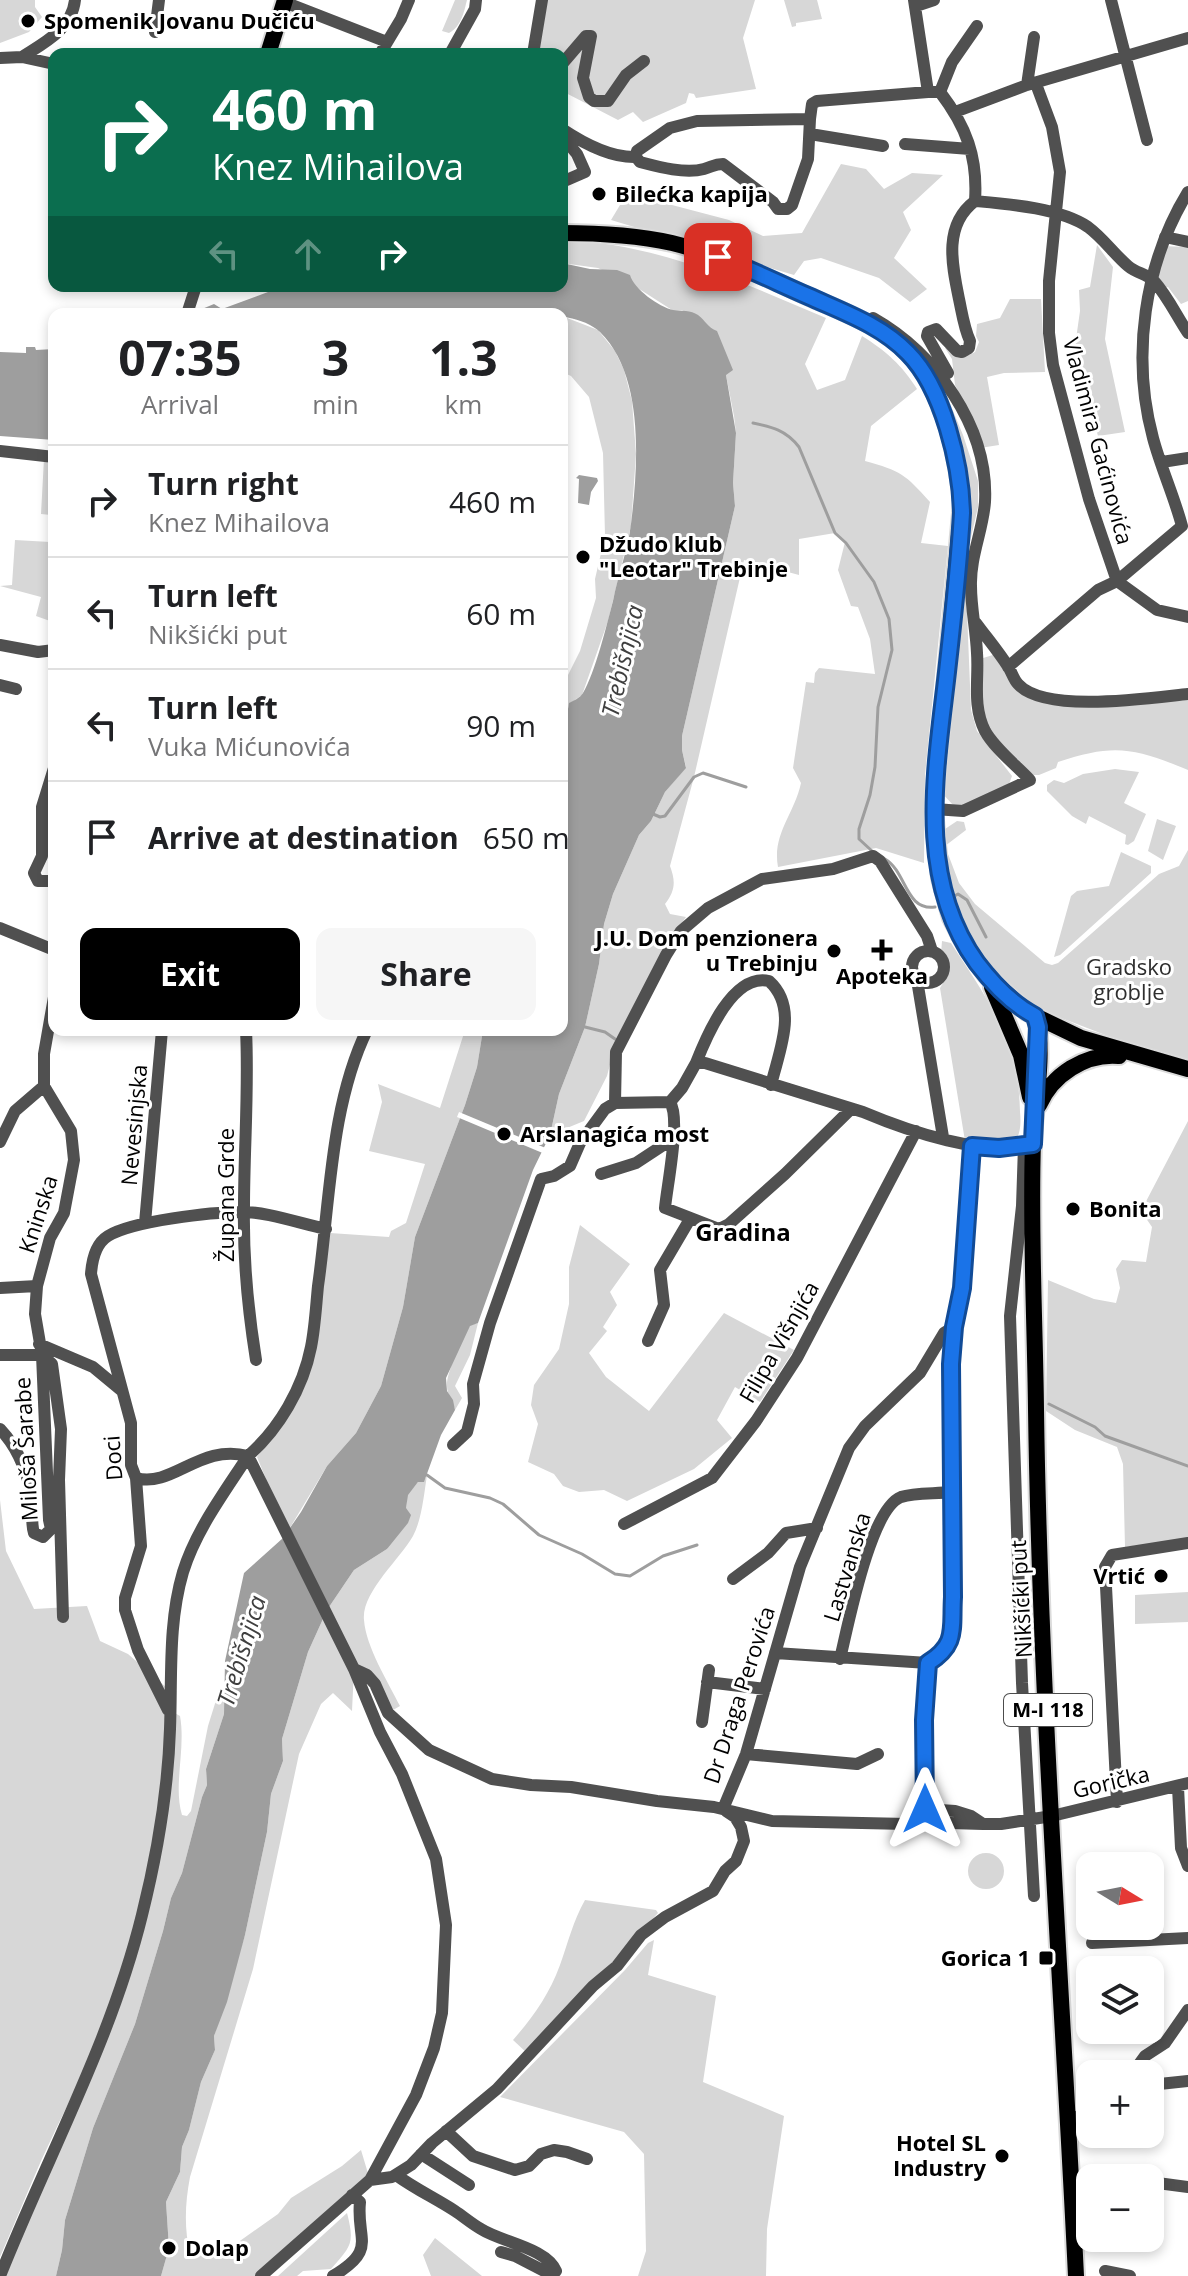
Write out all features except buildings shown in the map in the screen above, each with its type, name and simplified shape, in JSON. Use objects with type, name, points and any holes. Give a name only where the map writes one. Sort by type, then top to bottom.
[{"type":"main road","points":[[270,48],[284,1]]},
{"type":"main road","name":"M-I 118","points":[[568,233],[629,236],[685,247],[730,262],[826,304],[880,331],[915,360],[937,399],[957,469],[962,522],[934,809],[940,878],[947,907],[964,943],[986,975],[1021,1055],[1034,1118]]},
{"type":"main road","name":"M-I 118","points":[[986,975],[1015,1003],[1035,1016]]},
{"type":"main road","points":[[1035,1016],[1081,1038],[1188,1069]]},
{"type":"main road","name":"Nikšićki put","points":[[1035,1016],[1038,1067],[1034,1118],[1028,1145],[1037,1451],[1066,2122],[1076,2276]]},
{"type":"main road","points":[[1034,1118],[1047,1088],[1082,1062],[1107,1055],[1144,1057]]},
{"type":"street","points":[[0,67],[11,57],[49,41],[68,22],[75,0]]},
{"type":"street","points":[[155,32],[159,0]]},
{"type":"street","points":[[384,48],[409,0]]},
{"type":"street","points":[[453,48],[475,9],[476,0]]},
{"type":"street","points":[[534,48],[542,0]]},
{"type":"street","points":[[934,0],[915,3],[934,92],[955,112],[977,172],[975,201]]},
{"type":"street","points":[[1111,0],[1147,140]]},
{"type":"street","points":[[284,1],[387,42]]},
{"type":"street","points":[[934,92],[977,26]]},
{"type":"street","points":[[568,57],[586,36],[591,36],[583,78],[589,97],[601,103],[608,101],[626,75],[644,61]]},
{"type":"street","points":[[1032,85],[1034,37]]},
{"type":"street","points":[[955,112],[1032,85],[1188,38]]},
{"type":"street","points":[[11,57],[48,63]]},
{"type":"street","name":"Vladimira Gaćinovića","points":[[1032,85],[1052,127],[1059,157],[1060,189],[1049,281],[1049,333],[1053,365],[1089,499],[1117,581]]},
{"type":"street","points":[[810,119],[697,121],[662,133],[637,151],[636,157],[640,162],[670,168],[706,169],[714,164],[723,164],[783,210],[792,205],[808,159],[812,106],[817,101],[934,92]]},
{"type":"street","points":[[568,133],[581,142],[621,157],[636,157]]},
{"type":"street","points":[[810,134],[883,146]]},
{"type":"street","points":[[568,143],[585,172],[568,179]]},
{"type":"street","points":[[905,144],[970,149]]},
{"type":"street","points":[[1008,667],[1098,590],[1117,581],[1185,529],[1153,438],[1143,371],[1145,313],[1152,279],[1165,237],[1188,192]]},
{"type":"street","points":[[934,809],[963,811],[1030,780],[986,732],[975,692],[977,657],[971,587],[973,557],[985,503],[983,472],[972,432],[951,379],[927,336],[928,332],[936,329],[957,351],[969,348],[952,264],[952,238],[959,219],[975,201],[1003,203],[1076,220],[1091,229],[1130,268],[1152,279],[1172,303],[1188,333]]},
{"type":"street","points":[[1165,237],[1188,242]]},
{"type":"street","points":[[826,304],[849,306],[906,339],[936,369],[961,406]]},
{"type":"street","points":[[0,451],[48,456]]},
{"type":"street","points":[[1162,462],[1188,458]]},
{"type":"street","points":[[1117,581],[1157,610],[1188,617]]},
{"type":"street","points":[[975,622],[1019,686],[1062,701],[1097,703],[1188,694]]},
{"type":"street","points":[[4,646],[48,651]]},
{"type":"street","points":[[4,646],[48,658]]},
{"type":"street","points":[[977,657],[996,650]]},
{"type":"street","points":[[0,685],[16,689]]},
{"type":"street","points":[[48,790],[42,807],[42,856],[34,873],[38,881],[48,881]]},
{"type":"street","points":[[615,1103],[616,1052],[681,931],[708,908],[762,879],[833,869],[873,856],[880,861],[927,936],[932,951],[941,958],[943,973],[932,983],[917,980]]},
{"type":"street","points":[[0,928],[48,948]]},
{"type":"street","points":[[932,951],[921,952],[913,959],[911,970],[917,980],[943,1137]]},
{"type":"street","points":[[453,1445],[467,1432],[474,1404],[473,1384],[490,1323],[541,1179],[554,1176],[570,1166],[594,1121],[615,1103],[670,1102],[696,1063],[715,1019],[752,980],[769,981],[782,998],[786,1016],[771,1085]]},
{"type":"street","points":[[0,1142],[15,1111],[44,1086],[48,1031]]},
{"type":"street","name":"Nevesinjska","points":[[145,1223],[161,1036]]},
{"type":"street","name":"Župana Grde","points":[[246,1036],[243,1211],[256,1360]]},
{"type":"street","points":[[0,2276],[125,1982],[150,1884],[161,1813],[170,1713],[173,1620],[183,1574],[194,1544],[248,1456],[272,1432],[300,1383],[311,1348],[346,1086],[354,1056],[364,1036]]},
{"type":"street","points":[[696,1063],[972,1146],[1028,1145]]},
{"type":"street","name":"Kninska","points":[[40,1350],[35,1314],[37,1286],[50,1238],[64,1213],[74,1160],[71,1131],[44,1086]]},
{"type":"street","points":[[670,1102],[674,1107],[674,1138],[665,1208],[719,1229],[729,1224],[785,1174],[851,1109]]},
{"type":"street","points":[[0,1108],[15,1111]]},
{"type":"street","name":"Filipa Višnjića","points":[[624,1524],[712,1478],[756,1421],[797,1358],[916,1131]]},
{"type":"street","points":[[601,1174],[636,1163],[674,1138]]},
{"type":"street","name":"Nikšićki put","points":[[1028,1145],[1010,1316],[1034,1896]]},
{"type":"street","points":[[775,1653],[928,1663],[944,1653],[951,1635],[951,1364],[962,1288],[972,1146]]},
{"type":"street","name":"Doci","points":[[170,1713],[138,1650],[125,1610],[125,1598],[141,1546],[136,1478],[131,1465],[131,1423],[91,1274],[91,1262],[98,1246],[108,1236],[145,1223],[243,1211],[326,1229]]},
{"type":"street","points":[[648,1341],[664,1305],[660,1270],[690,1219]]},
{"type":"street","points":[[0,1288],[37,1286]]},
{"type":"street","name":"Dr Draga Perovića","points":[[370,2180],[396,2175],[497,2089],[584,1996],[617,1966],[641,1935],[665,1917],[713,1891],[725,1871],[736,1861],[744,1841],[741,1827],[735,1817],[723,1809],[746,1754],[800,1567],[849,1448],[865,1426],[914,1380],[944,1333],[954,1327]]},
{"type":"street","points":[[0,1355],[40,1350],[93,1367],[122,1391]]},
{"type":"street","name":"Miloša Šarabe","points":[[0,1429],[16,1451],[26,1473],[31,1491],[34,1533],[43,1537],[48,1535],[51,1529],[40,1350]]},
{"type":"street","name":"Miloša Šarabe","points":[[40,1350],[49,1359],[55,1374],[61,1429],[59,1480],[63,1617]]},
{"type":"street","points":[[136,1478],[156,1480],[216,1455],[232,1453],[248,1456]]},
{"type":"street","points":[[248,1456],[354,1669],[380,1732],[402,1774],[436,1859],[446,1925],[442,2013],[434,2048],[416,2095],[370,2180],[261,2276]]},
{"type":"street","name":"Lastvanska","points":[[840,1659],[874,1534],[884,1511],[900,1498],[951,1492]]},
{"type":"street","points":[[733,1579],[768,1553],[786,1533],[817,1528]]},
{"type":"street","points":[[1117,1802],[1105,1567],[1112,1555],[1188,1543]]},
{"type":"street","points":[[918,1822],[925,1809],[924,1720],[928,1663]]},
{"type":"street","points":[[354,1669],[367,1675],[375,1684],[388,1713],[429,1750],[467,1769],[510,1782],[571,1787],[723,1809],[772,1821],[983,1824]]},
{"type":"street","points":[[702,1722],[708,1676],[765,1689]]},
{"type":"street","points":[[746,1754],[857,1764],[878,1754]]},
{"type":"street","name":"Gorička","points":[[983,1824],[1052,1816],[1183,1785],[1181,1848],[1188,1866]]},
{"type":"street","points":[[925,1809],[955,1811],[983,1824]]},
{"type":"street","points":[[1092,1943],[1188,1938]]},
{"type":"street","points":[[1142,2060],[1165,2043],[1188,2010]]},
{"type":"street","points":[[1164,2084],[1188,2081]]},
{"type":"street","points":[[1066,2122],[1076,2117]]},
{"type":"street","points":[[446,2131],[473,2156],[515,2170],[529,2166],[541,2154],[554,2150],[587,2159]]},
{"type":"street","points":[[421,2154],[469,2185]]},
{"type":"street","points":[[396,2175],[483,2231],[538,2254],[553,2264],[556,2271],[552,2275],[501,2252]]},
{"type":"street","points":[[1071,2177],[1076,2177]]},
{"type":"street","points":[[1164,2184],[1188,2187]]},
{"type":"street","points":[[333,2276],[364,2246],[359,2221],[360,2202],[352,2195]]},
{"type":"street","points":[[1105,2268],[1130,2276]]},
{"type":"green space","points":[[0,0],[35,0],[35,7],[42,17],[29,32],[0,43]]},
{"type":"green space","points":[[455,0],[467,0],[461,19],[449,33],[442,31]]},
{"type":"green space","points":[[543,0],[755,0],[743,38],[756,89],[696,98],[689,93],[686,103],[643,122],[633,112],[618,120],[568,94],[568,48],[537,48]]},
{"type":"green space","points":[[784,0],[817,0],[822,19],[796,23],[792,27]]},
{"type":"green space","points":[[841,164],[866,169],[884,189],[912,173],[943,175],[903,212],[911,230],[894,258],[927,289],[910,302],[879,278],[821,258],[804,261],[794,275],[611,220],[620,205],[615,190],[729,220],[763,236],[802,233]]},
{"type":"green space","points":[[568,241],[631,248],[664,257],[730,278],[826,318],[805,364],[817,390],[845,380],[862,336],[886,353],[917,389],[871,426],[865,461],[895,471],[914,485],[930,502],[921,543],[948,546],[925,775],[924,863],[876,848],[778,867],[778,844],[801,783],[793,768],[806,682],[814,683],[819,668],[875,674],[870,639],[858,607],[851,606],[838,570],[845,542],[835,533],[799,539],[799,575],[744,560],[694,777],[670,866],[674,886],[665,904],[670,914],[686,917],[669,941],[614,1049],[607,1076],[584,1121],[550,1135],[559,1094],[585,1027],[604,924],[613,894],[639,835],[651,821],[665,792],[686,767],[682,736],[735,506],[734,416],[726,375],[707,327],[682,310],[672,310],[633,285],[598,268],[568,264]]},
{"type":"green space","points":[[1097,245],[1113,267],[1105,339],[1125,432],[1098,436],[1074,353],[1080,311],[1079,290],[1090,287]]},
{"type":"green space","points":[[1162,246],[1188,247],[1188,301],[1181,304],[1168,287],[1164,288],[1155,269]]},
{"type":"green space","points":[[1010,299],[1041,299],[1045,372],[1004,373],[987,377],[999,445],[980,448],[970,415],[955,385],[952,359],[945,348],[969,355],[975,352],[979,342],[977,324],[1000,318]]},
{"type":"green space","points":[[568,318],[598,330],[615,351],[624,370],[632,401],[636,454],[631,526],[608,621],[582,695],[569,704],[568,710],[568,675],[580,651],[596,598],[595,579],[605,536],[603,453],[589,397],[568,375]]},
{"type":"green space","points":[[936,383],[946,394],[978,481],[978,507],[965,563],[971,710],[977,731],[1012,776],[1008,787],[975,805],[953,805],[941,792],[965,504]]},
{"type":"green space","points":[[44,459],[48,463],[48,515],[41,514]]},
{"type":"green space","points":[[15,540],[48,542],[48,620],[36,616],[41,597],[0,586],[12,585]]},
{"type":"green space","points":[[996,654],[1038,696],[1188,697],[1188,770],[1138,753],[1110,750],[1058,762],[1056,768],[1039,775],[1029,775],[988,731],[982,713],[980,659]]},
{"type":"green space","points":[[1115,769],[1139,772],[1124,803],[1146,814],[1134,841],[1128,845],[1125,844],[1126,835],[1089,816],[1086,824],[1072,816],[1047,791],[1047,785],[1054,780],[1064,783],[1083,774]]},
{"type":"green space","points":[[1157,819],[1176,826],[1163,860],[1148,851]]},
{"type":"green space","name":"Gradsko groblje","points":[[957,821],[964,822],[966,830],[945,846],[959,883],[975,904],[1045,963],[1052,965],[1159,874],[1179,866],[1188,850],[1188,1061],[1139,1048],[1025,1004],[993,977],[957,924],[940,838],[945,829]]},
{"type":"green space","points":[[1121,852],[1151,866],[1151,873],[1060,955],[1054,957],[1071,896],[1077,891],[1109,886]]},
{"type":"green space","points":[[942,941],[951,943],[965,964],[989,1003],[1007,1042],[1018,1087],[1020,1120],[1018,1136],[1009,1144],[965,1141],[940,988],[948,975],[941,954]]},
{"type":"green space","points":[[463,1036],[482,1036],[477,1067],[465,1105],[415,1237],[403,1307],[381,1386],[356,1433],[327,1466],[288,1531],[266,1485],[257,1457],[304,1385],[330,1233],[389,1237],[391,1231],[406,1223],[425,1164],[369,1151],[382,1102],[378,1084],[440,1108]]},
{"type":"green space","points":[[1188,1121],[1188,1539],[1125,1547],[1123,1464],[1117,1447],[1075,1430],[1046,1411],[1048,1280],[1094,1299],[1116,1303],[1120,1288],[1116,1269],[1122,1260],[1146,1262],[1152,1227],[1141,1211]]},
{"type":"green space","points":[[580,1225],[630,1264],[610,1292],[617,1305],[603,1327],[607,1331],[589,1353],[606,1377],[649,1411],[724,1313],[794,1350],[760,1402],[735,1387],[717,1420],[732,1438],[694,1469],[627,1501],[604,1490],[579,1492],[563,1486],[554,1474],[528,1462],[538,1424],[531,1405],[534,1385],[559,1349],[569,1304],[569,1267]]},
{"type":"green space","points":[[478,1323],[470,1355],[455,1386],[462,1398],[455,1410],[447,1380],[470,1325]]},
{"type":"green space","points":[[427,1475],[421,1514],[413,1536],[375,1588],[365,1610],[369,1641],[400,1706],[388,1713],[375,1684],[354,1669],[352,1711],[333,1693],[321,1704],[299,1754],[253,1969],[190,2177],[186,2216],[190,2254],[220,2255],[278,2214],[291,2198],[342,2166],[361,2150],[370,2180],[261,2276],[161,2276],[169,2248],[166,2202],[180,2172],[182,2147],[201,2082],[215,2050],[214,2036],[245,1935],[267,1832],[271,1794],[283,1761],[282,1739],[308,1652],[327,1610],[354,1570],[387,1549],[406,1508],[407,1495]]},
{"type":"green space","points":[[0,1500],[6,1551],[34,1609],[87,1606],[100,1641],[128,1654],[167,1688],[163,1762],[149,1875],[132,1948],[103,2028],[0,2257]]},
{"type":"green space","points":[[1188,1592],[1188,1622],[1135,1624],[1135,1595]]},
{"type":"green space","points":[[226,1689],[224,1714],[206,1769],[207,1785],[182,1873],[171,1898],[135,2024],[93,2128],[65,2220],[56,2276],[6,2276],[145,1918],[173,1712],[180,1716],[179,1792],[182,1815],[187,1816],[191,1811],[208,1726],[218,1694]]},
{"type":"green space","points":[[986,1853],[999,1858],[1004,1871],[999,1884],[986,1889],[973,1884],[968,1871],[973,1858]]},
{"type":"green space","points":[[585,1900],[656,1910],[658,1913],[528,2054],[513,2040],[551,1986]]},
{"type":"green space","points":[[654,1940],[648,1975],[716,1996],[703,2082],[784,2116],[767,2229],[766,2276],[638,2276],[646,2251],[644,2154],[624,2132],[500,2097]]},
{"type":"green space","points":[[347,2213],[350,2244],[331,2269],[303,2271],[297,2276],[278,2276]]},
{"type":"green space","points":[[435,2238],[482,2276],[431,2276],[423,2255]]},
{"type":"water","name":"Trebišnjica","points":[[568,264],[617,270],[630,275],[648,297],[673,310],[698,315],[717,331],[733,370],[726,375],[736,433],[735,506],[682,736],[686,768],[665,792],[651,821],[639,835],[613,894],[604,924],[585,1027],[559,1094],[550,1135],[533,1170],[478,1323],[470,1326],[446,1378],[447,1391],[455,1410],[441,1435],[424,1482],[418,1482],[408,1495],[406,1508],[411,1515],[408,1523],[387,1549],[354,1570],[327,1610],[308,1652],[282,1739],[283,1761],[271,1794],[267,1832],[245,1935],[227,2002],[214,2036],[215,2050],[201,2082],[182,2147],[180,2172],[166,2202],[169,2248],[161,2276],[56,2276],[65,2220],[93,2128],[135,2024],[207,1785],[206,1769],[224,1714],[225,1661],[244,1573],[283,1538],[327,1466],[356,1433],[381,1386],[403,1307],[415,1237],[465,1105],[477,1067],[482,1036],[568,1036],[568,709],[569,703],[583,693],[592,673],[630,533],[634,501],[635,423],[625,372],[615,351],[600,332],[568,318],[568,308],[225,308],[268,292],[568,292]]},
{"type":"water","points":[[26,347],[48,349],[48,440],[0,436],[0,352],[26,353]]},
{"type":"water","points":[[579,475],[597,478],[598,481],[591,492],[589,505],[578,503],[579,479],[576,478]]},
{"type":"pier","name":"Arslanagića most","points":[[459,1112],[548,1149],[545,1154],[457,1117]]},
{"type":"waterway","points":[[753,423],[784,433],[799,447],[835,533],[874,582],[889,619],[892,650],[878,707],[875,767],[870,795],[859,829],[859,839],[872,851]]},
{"type":"waterway","points":[[653,814],[665,816],[694,777],[703,773],[746,787]]},
{"type":"waterway","points":[[885,859],[918,903],[935,907]]},
{"type":"waterway","points":[[951,898],[958,894],[967,900],[986,937]]},
{"type":"waterway","points":[[585,1027],[605,1032],[615,1039]]},
{"type":"waterway","points":[[1049,1404],[1095,1427],[1105,1436],[1188,1466]]},
{"type":"waterway","points":[[427,1475],[445,1488],[503,1504],[539,1535],[582,1554],[615,1574],[630,1576],[663,1556],[697,1545]]},
{"type":"place","name":"Spomenik Jovanu Dučiću","points":[[28,21]]},
{"type":"place","name":"Bilećka kapija","points":[[599,194]]},
{"type":"place","name":"Džudo klub \"Leotar\" Trebinje","points":[[583,557]]},
{"type":"place","name":"Apoteka","points":[[882,950]]},
{"type":"place","name":"J.U. Dom penzionera u Trebinju","points":[[834,951]]},
{"type":"place","name":"Arslanagića most","points":[[504,1134]]},
{"type":"place","name":"Bonita","points":[[1073,1209]]},
{"type":"place","name":"Vrtić","points":[[1161,1576]]},
{"type":"place","name":"Gorica 1","points":[[1046,1958]]},
{"type":"place","name":"Hotel SL Industry","points":[[1002,2156]]},
{"type":"place","name":"Dolap","points":[[169,2248]]},
{"type":"district","name":"Gradina","points":[[743,1233]]},
{"type":"route","points":[[718,257],[880,331],[915,360],[937,399],[957,469],[962,513],[934,809],[940,878],[951,918],[964,943],[998,988],[1035,1016],[1038,1027],[1033,1144],[999,1148],[972,1146],[969,1163],[962,1288],[951,1364],[951,1635],[944,1653],[928,1663],[924,1720],[925,1809]]}]
